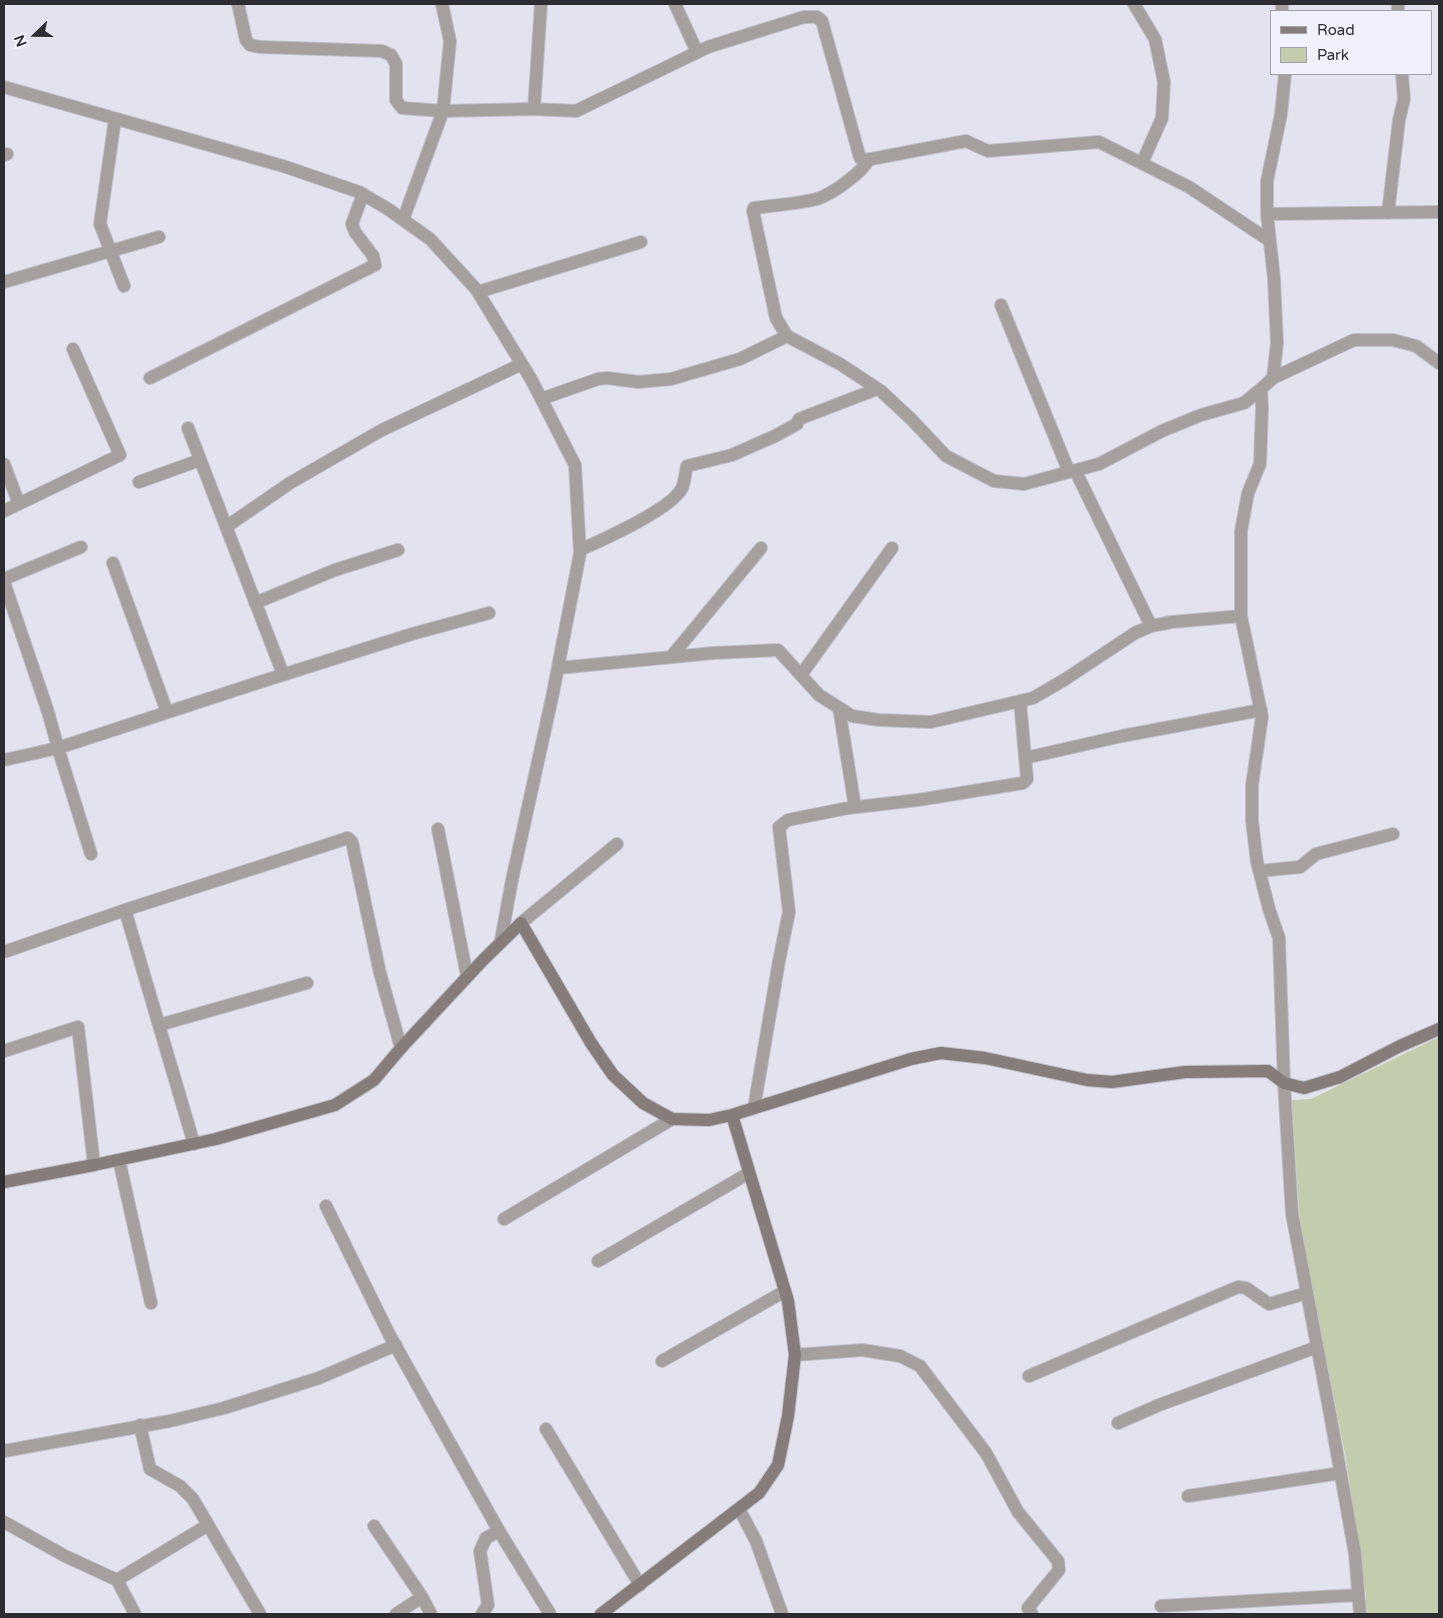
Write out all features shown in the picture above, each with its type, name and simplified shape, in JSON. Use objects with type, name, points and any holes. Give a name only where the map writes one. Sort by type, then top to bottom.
[{"type":"street","points":[[238,4],[246,40],[250,45],[260,47],[382,51],[391,55],[396,64],[396,100],[402,108],[443,111],[534,109],[576,111],[708,47],[804,17],[817,17],[822,22],[860,158],[869,159],[966,141],[988,151],[1099,142],[1189,186],[1270,241]]},
{"type":"street","points":[[404,220],[443,111],[450,41],[442,4]]},
{"type":"street","points":[[534,109],[541,4]]},
{"type":"street","points":[[675,4],[697,52]]},
{"type":"street","points":[[1134,4],[1155,39],[1164,82],[1162,118],[1142,164]]},
{"type":"street","points":[[1273,378],[1277,343],[1274,280],[1267,214],[1267,181],[1281,114],[1285,75]]},
{"type":"street","points":[[1388,213],[1404,99],[1402,75]]},
{"type":"street","points":[[4,87],[283,166],[363,194],[430,239],[478,292],[522,364],[575,465],[580,550],[558,668],[512,880],[501,940]]},
{"type":"street","points":[[115,119],[100,224],[124,286]]},
{"type":"street","points":[[869,159],[865,167],[845,183],[818,198],[754,208],[753,211],[776,318],[787,336],[840,364],[877,389],[911,419],[946,456],[994,481],[1024,484],[1098,464],[1162,431],[1201,415],[1244,403],[1273,378],[1354,340],[1393,340],[1416,346],[1439,363]]},
{"type":"street","points":[[150,378],[375,265],[373,256],[355,232],[352,224],[363,194]]},
{"type":"street","points":[[1267,214],[1439,212]]},
{"type":"street","points":[[4,282],[159,237]]},
{"type":"street","points":[[478,292],[642,242]]},
{"type":"street","points":[[1001,305],[1072,471],[1151,626]]},
{"type":"street","points":[[541,399],[598,379],[607,378],[639,382],[671,379],[740,359],[787,336]]},
{"type":"street","points":[[4,511],[120,455],[74,348]]},
{"type":"street","points":[[226,527],[290,483],[382,430],[522,364]]},
{"type":"street","points":[[580,550],[638,522],[676,497],[682,488],[687,466],[732,455],[776,436],[797,424],[798,419],[877,389]]},
{"type":"street","points":[[1261,389],[1260,464],[1248,493],[1241,531],[1241,616],[1262,717],[1252,794],[1252,821],[1259,871],[1279,938],[1284,1083],[1292,1214],[1355,1554],[1360,1614]]},
{"type":"street","points":[[188,428],[283,674]]},
{"type":"street","points":[[139,482],[200,460]]},
{"type":"street","points":[[4,464],[18,504]]},
{"type":"street","points":[[81,547],[4,580],[48,712],[91,854]]},
{"type":"street","points":[[671,657],[760,548]]},
{"type":"street","points":[[801,675],[892,548]]},
{"type":"street","points":[[255,603],[335,570],[398,550]]},
{"type":"street","points":[[113,563],[168,712]]},
{"type":"street","points":[[4,760],[58,748],[283,674],[412,634],[489,613]]},
{"type":"street","points":[[558,668],[714,652],[778,650],[819,695],[852,716],[879,720],[931,722],[1033,698],[1135,633],[1151,626],[1172,622],[1241,616]]},
{"type":"street","points":[[754,1108],[778,961],[789,912],[779,827],[788,820],[855,807],[918,800],[1023,783],[1027,779],[1020,701]]},
{"type":"street","points":[[839,708],[855,807]]},
{"type":"street","points":[[1026,758],[1122,736],[1261,710]]},
{"type":"street","points":[[438,829],[468,976]]},
{"type":"street","points":[[1259,871],[1300,867],[1316,854],[1393,834]]},
{"type":"street","points":[[4,952],[348,838],[352,842],[380,973],[401,1048]]},
{"type":"street","points":[[4,1182],[194,1144],[335,1105],[374,1080],[401,1048],[501,940],[617,844]]},
{"type":"street","points":[[126,910],[194,1144]]},
{"type":"street","points":[[521,923],[591,1043],[614,1075],[643,1103],[672,1119],[709,1120],[732,1115],[911,1059],[941,1053],[985,1058],[1087,1080],[1112,1082],[1185,1072],[1268,1071],[1284,1083],[1304,1088],[1340,1077],[1400,1046],[1439,1029]]},
{"type":"street","points":[[159,1026],[307,983]]},
{"type":"street","points":[[4,1051],[78,1027],[94,1165]]},
{"type":"street","points":[[601,1614],[759,1494],[778,1465],[788,1416],[795,1355],[788,1302],[732,1115]]},
{"type":"street","points":[[504,1219],[672,1119]]},
{"type":"street","points":[[119,1160],[151,1303]]},
{"type":"street","points":[[598,1261],[749,1173]]},
{"type":"street","points":[[326,1206],[396,1345],[500,1531],[550,1614]]},
{"type":"street","points":[[1029,1376],[1238,1287],[1246,1288],[1269,1304],[1307,1293]]},
{"type":"street","points":[[662,1361],[785,1292]]},
{"type":"street","points":[[4,1451],[224,1408],[318,1378],[396,1345]]},
{"type":"street","points":[[1118,1423],[1159,1405],[1317,1346]]},
{"type":"street","points":[[795,1355],[862,1350],[900,1356],[920,1366],[986,1453],[1018,1512],[1058,1561],[1059,1570],[1028,1608],[1032,1614]]},
{"type":"street","points":[[140,1425],[150,1469],[180,1486],[193,1499],[260,1614]]},
{"type":"street","points":[[546,1429],[640,1585]]},
{"type":"street","points":[[1188,1496],[1341,1473]]},
{"type":"street","points":[[739,1509],[756,1541],[782,1614]]},
{"type":"street","points":[[4,1522],[65,1556],[117,1580],[135,1614]]},
{"type":"street","points":[[117,1580],[208,1525]]},
{"type":"street","points":[[374,1526],[422,1597],[431,1614]]},
{"type":"street","points":[[482,1614],[488,1605],[480,1551],[486,1538],[500,1531]]},
{"type":"street","points":[[1161,1606],[1358,1595]]},
{"type":"street","points":[[396,1614],[422,1597]]},
{"type":"green space","points":[[1439,1037],[1439,1614],[1366,1614],[1366,1596],[1346,1459],[1300,1225],[1292,1100],[1311,1099]]}]
